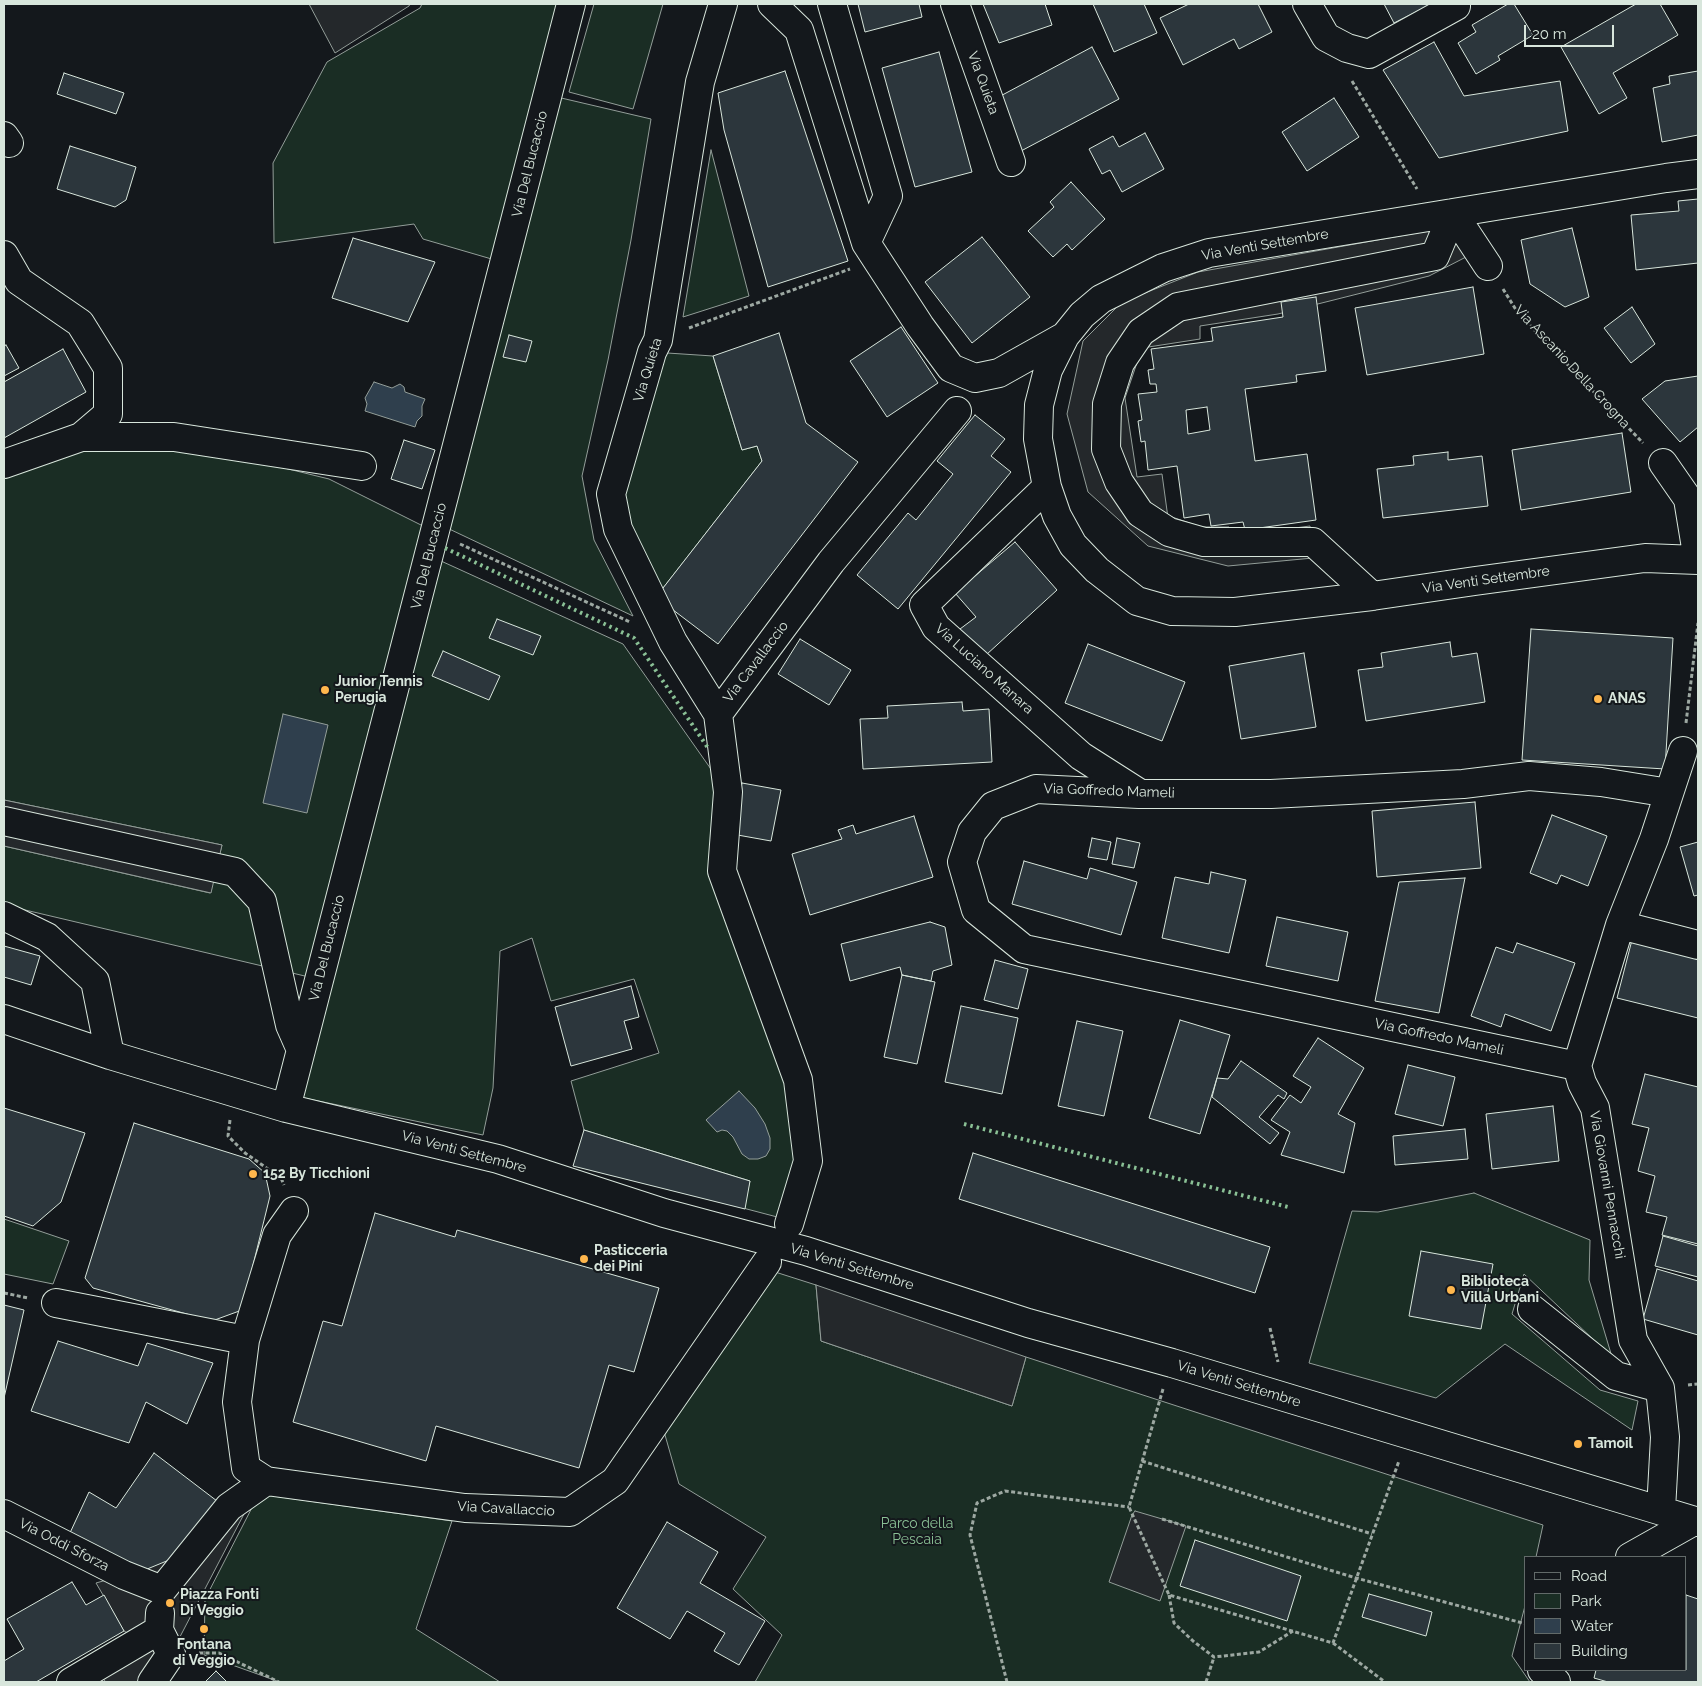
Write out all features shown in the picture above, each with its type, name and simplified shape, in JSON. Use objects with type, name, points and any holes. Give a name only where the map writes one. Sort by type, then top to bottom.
[{"type":"street","name":"Via Del Bucaccio","points":[[286,1108],[571,4]]},
{"type":"street","name":"Via Quieta","points":[[718,714],[673,642],[618,529],[611,494],[652,352],[658,340],[700,82],[723,4]]},
{"type":"street","points":[[772,4],[798,30],[871,251],[920,326],[951,368],[975,378],[999,373],[1065,336]]},
{"type":"street","points":[[832,4],[888,196],[871,251]]},
{"type":"street","name":"Via Quieta","points":[[955,4],[1011,162]]},
{"type":"street","points":[[1307,4],[1326,37],[1347,48],[1369,54],[1456,6]]},
{"type":"street","name":"Via Venti Settembre","points":[[1698,174],[1209,253],[1162,268],[1101,299],[1082,315],[1065,336],[1048,370],[1039,405],[1038,439],[1046,486],[1057,516],[1073,545],[1098,570],[1137,601],[1172,611],[1235,612],[1372,596],[1645,558],[1698,560]]},
{"type":"street","points":[[1453,213],[1488,266]]},
{"type":"street","points":[[1372,596],[1313,542],[1204,542],[1168,532],[1140,513],[1119,482],[1106,449],[1107,404],[1120,363],[1140,332],[1178,307],[1436,256],[1453,213]]},
{"type":"street","points":[[4,255],[19,281],[80,323],[108,368],[108,414],[81,437]]},
{"type":"street","name":"Via Cavallaccio","points":[[789,1224],[808,1161],[798,1080],[722,871],[728,792],[718,714],[831,562],[957,411]]},
{"type":"street","points":[[4,464],[81,437],[174,437],[362,466]]},
{"type":"street","points":[[1663,463],[1688,499],[1698,560]]},
{"type":"street","name":"Via Luciano Manara","points":[[1046,486],[924,605],[936,627],[1081,756],[1139,794]]},
{"type":"street","points":[[1577,1066],[1620,925],[1654,839],[1683,751]]},
{"type":"street","name":"Via Goffredo Mameli","points":[[1577,1066],[1024,949],[976,910],[962,862],[972,832],[994,806],[1036,789],[1139,794],[1272,794],[1463,784],[1529,776],[1601,782],[1669,793]]},
{"type":"street","points":[[4,821],[235,872],[262,901],[290,1025],[301,1050]]},
{"type":"street","points":[[4,916],[47,937],[95,981],[110,1055]]},
{"type":"street","points":[[1620,925],[1698,945]]},
{"type":"street","name":"Via Venti Settembre","points":[[4,1019],[110,1055],[286,1108],[498,1159],[664,1213],[806,1251],[1028,1323],[1172,1364],[1696,1521]]},
{"type":"street","name":"Via Giovanni Pennacchi","points":[[1577,1066],[1582,1083],[1595,1108],[1632,1340],[1660,1388],[1665,1437],[1661,1510]]},
{"type":"street","points":[[152,1682],[171,1654],[159,1630],[162,1590],[256,1474],[237,1402],[245,1340],[277,1235],[294,1211]]},
{"type":"street","name":"Via Cavallaccio","points":[[256,1474],[465,1508],[570,1512],[615,1481],[767,1262]]},
{"type":"street","points":[[56,1303],[245,1340]]},
{"type":"street","points":[[1532,1308],[1616,1376],[1660,1388]]},
{"type":"street","name":"Via Oddi Sforza","points":[[4,1514],[124,1575],[162,1590]]},
{"type":"street","points":[[1632,1556],[1696,1521]]},
{"type":"street","points":[[71,1682],[159,1630]]},
{"type":"street","points":[[1543,1671],[1556,1682]]},
{"type":"path","points":[[1351,78],[1420,193]]},
{"type":"path","points":[[658,340],[871,251]]},
{"type":"path","name":"Via Ascanio Della Crogna","points":[[1488,266],[1518,313],[1663,463]]},
{"type":"path","points":[[435,533],[673,642]]},
{"type":"path","points":[[1683,751],[1698,623]]},
{"type":"path","points":[[233,1092],[228,1136],[245,1154],[281,1178],[294,1211]]},
{"type":"path","points":[[1270,1328],[1278,1362]]},
{"type":"path","points":[[1172,1364],[1129,1507],[1169,1595],[1174,1622],[1193,1641],[1214,1657],[1259,1652],[1293,1631]]},
{"type":"path","points":[[1333,1643],[1402,1455]]},
{"type":"path","points":[[1142,1461],[1372,1534]]},
{"type":"path","points":[[1007,1682],[970,1536],[977,1503],[1005,1491],[1129,1507]]},
{"type":"path","points":[[1162,1519],[1356,1578],[1524,1623]]},
{"type":"path","points":[[1169,1595],[1333,1643],[1385,1682]]},
{"type":"path","points":[[171,1654],[220,1653],[279,1682]]},
{"type":"path","points":[[1206,1682],[1214,1657]]},
{"type":"green space","points":[[422,4],[562,4],[495,260],[423,239],[414,224],[274,243],[273,163],[327,62],[420,8]]},
{"type":"green space","points":[[594,4],[663,4],[633,109],[569,92]]},
{"type":"green space","points":[[557,97],[651,119],[631,240],[608,360],[582,476],[594,540],[633,616],[445,527]]},
{"type":"green space","points":[[711,150],[749,296],[683,317]]},
{"type":"green space","points":[[652,352],[713,356],[742,450],[757,446],[762,461],[656,597],[618,529]]},
{"type":"green space","points":[[158,437],[329,479],[429,529],[309,977],[4,905],[4,846],[210,893],[222,845],[4,800],[4,474],[66,443]]},
{"type":"green space","points":[[441,561],[623,644],[713,772],[716,859],[792,1078],[800,1161],[781,1218],[743,1208],[750,1181],[584,1130],[571,1081],[659,1053],[634,979],[551,1001],[532,938],[500,951],[493,1088],[483,1135],[299,1097]]},
{"type":"green space","points":[[1474,1193],[1590,1240],[1589,1280],[1612,1357],[1524,1274],[1512,1314],[1600,1390],[1638,1401],[1632,1430],[1505,1344],[1436,1398],[1309,1363],[1352,1211],[1378,1212]]},
{"type":"green space","points":[[4,1219],[69,1241],[53,1284],[4,1274]]},
{"type":"green space","name":"Parco della Pescaia","points":[[772,1271],[816,1285],[821,1341],[1012,1406],[1026,1357],[1543,1525],[1536,1556],[1524,1556],[1524,1610],[1512,1656],[1530,1682],[755,1682],[782,1635],[733,1589],[766,1537],[679,1484],[663,1428]]},
{"type":"green space","points":[[259,1494],[452,1521],[416,1629],[500,1682],[280,1682],[204,1655],[205,1599]]},
{"type":"shaded area","points":[[309,4],[410,4],[335,53]]},
{"type":"shaded area","points":[[1428,231],[1459,239],[1466,257],[1429,276],[1278,314],[1200,326],[1200,339],[1142,348],[1125,398],[1137,477],[1162,474],[1168,518],[1172,517],[1201,527],[1229,527],[1233,536],[1310,526],[1313,558],[1228,566],[1148,546],[1088,492],[1067,414],[1083,341],[1122,302],[1198,272]]},
{"type":"shaded area","points":[[4,800],[222,845],[211,893],[4,846]]},
{"type":"shaded area","points":[[816,1285],[1026,1357],[1012,1406],[821,1341]]},
{"type":"shaded area","points":[[217,1501],[244,1514],[171,1654],[143,1682],[106,1682],[94,1669],[141,1641],[124,1631],[96,1583],[124,1575]]},
{"type":"shaded area","points":[[1135,1511],[1186,1526],[1160,1601],[1109,1582]]},
{"type":"water","points":[[374,382],[392,388],[400,384],[404,387],[405,392],[425,399],[422,406],[422,416],[417,421],[415,427],[365,411],[367,404],[365,398]]},
{"type":"water","points":[[283,714],[328,725],[307,813],[263,803]]},
{"type":"water","points":[[739,1091],[755,1108],[765,1124],[770,1138],[770,1149],[766,1156],[758,1159],[749,1159],[742,1154],[733,1137],[727,1131],[717,1132],[706,1120]]},
{"type":"building","points":[[858,4],[919,4],[922,17],[865,32]]},
{"type":"building","points":[[983,4],[1045,4],[1052,25],[999,43]]},
{"type":"building","points":[[1093,4],[1144,4],[1157,33],[1114,52]]},
{"type":"building","points":[[1189,4],[1258,4],[1272,32],[1239,49],[1234,39],[1183,65],[1160,18]]},
{"type":"building","points":[[1384,4],[1432,4],[1394,23]]},
{"type":"building","points":[[1508,4],[1514,4],[1533,35],[1498,56],[1500,60],[1476,74],[1458,43],[1476,32],[1472,25]]},
{"type":"building","points":[[1636,4],[1660,4],[1678,35],[1613,73],[1627,98],[1599,114],[1561,47]]},
{"type":"building","points":[[1434,42],[1464,96],[1560,81],[1568,131],[1439,158],[1383,70]]},
{"type":"building","points":[[1092,47],[1119,99],[1021,151],[993,100]]},
{"type":"building","points":[[939,52],[972,172],[915,187],[882,68]]},
{"type":"building","points":[[785,71],[848,261],[768,287],[724,130],[718,93]]},
{"type":"building","points":[[1698,71],[1698,135],[1662,142],[1653,88],[1670,84],[1669,76]]},
{"type":"building","points":[[64,73],[124,93],[116,114],[57,94]]},
{"type":"building","points":[[1334,98],[1359,137],[1307,171],[1282,132]]},
{"type":"building","points":[[1145,133],[1164,169],[1122,192],[1110,170],[1102,174],[1089,149],[1113,136],[1119,147]]},
{"type":"building","points":[[70,146],[136,167],[126,200],[115,207],[57,189]]},
{"type":"building","points":[[1071,182],[1105,219],[1072,250],[1067,244],[1053,257],[1028,231],[1054,207],[1050,202]]},
{"type":"building","points":[[1698,199],[1698,263],[1636,270],[1631,215],[1679,211],[1678,201]]},
{"type":"building","points":[[1572,228],[1589,297],[1565,307],[1530,284],[1521,240]]},
{"type":"building","points":[[982,237],[1030,297],[972,343],[925,282]]},
{"type":"building","points":[[353,238],[435,262],[408,322],[332,298]]},
{"type":"building","points":[[1473,287],[1484,354],[1367,375],[1355,308]]},
{"type":"building","points":[[1316,297],[1326,371],[1296,375],[1297,382],[1245,389],[1255,461],[1307,454],[1316,520],[1245,530],[1243,522],[1211,526],[1209,514],[1184,518],[1177,466],[1148,470],[1145,441],[1141,442],[1138,421],[1142,420],[1138,394],[1157,392],[1156,384],[1150,384],[1148,370],[1154,369],[1151,349],[1213,341],[1211,328],[1283,317],[1281,302]],"holes":[[[1207,407],[1210,430],[1188,434],[1186,410]]]},
{"type":"building","points":[[1632,307],[1655,344],[1631,363],[1604,328]]},
{"type":"building","points":[[901,327],[938,383],[887,417],[850,361]]},
{"type":"building","points":[[779,333],[806,423],[858,462],[718,644],[656,597],[762,461],[757,446],[742,450],[713,356]]},
{"type":"building","points":[[509,335],[532,341],[526,362],[503,357]]},
{"type":"building","points":[[6,345],[19,368],[4,376],[4,346]]},
{"type":"building","points":[[63,349],[86,392],[4,438],[4,382]]},
{"type":"building","points":[[1698,376],[1698,427],[1680,442],[1642,399],[1665,381]]},
{"type":"building","points":[[975,415],[1005,439],[991,456],[1011,472],[898,609],[857,575],[908,513],[916,520],[953,474],[937,461]]},
{"type":"building","points":[[1622,433],[1631,492],[1521,510],[1512,450]]},
{"type":"building","points":[[404,440],[435,450],[422,489],[391,479]]},
{"type":"building","points":[[1448,452],[1448,460],[1482,456],[1488,506],[1383,518],[1377,469],[1414,465],[1413,456]]},
{"type":"building","points":[[1015,542],[1057,590],[986,655],[960,629],[976,617],[955,593]]},
{"type":"building","points":[[497,619],[541,636],[533,655],[489,638]]},
{"type":"building","name":"ANAS","points":[[1531,629],[1673,638],[1665,769],[1522,760]]},
{"type":"building","points":[[800,639],[851,670],[829,705],[778,674]]},
{"type":"building","points":[[1450,642],[1452,657],[1477,653],[1485,702],[1366,721],[1358,670],[1383,667],[1381,653]]},
{"type":"building","points":[[1088,644],[1185,682],[1162,741],[1065,703]]},
{"type":"building","points":[[443,651],[500,676],[489,700],[432,676]]},
{"type":"building","points":[[1304,653],[1316,727],[1241,739],[1229,666]]},
{"type":"building","points":[[962,702],[963,711],[989,709],[992,762],[863,769],[860,719],[888,718],[887,706]]},
{"type":"building","points":[[742,783],[781,790],[771,841],[732,834]]},
{"type":"building","points":[[1475,802],[1481,868],[1377,877],[1372,811]]},
{"type":"building","points":[[1552,815],[1607,836],[1588,886],[1561,875],[1557,884],[1530,873]]},
{"type":"building","points":[[914,816],[933,877],[810,915],[792,854],[842,839],[838,830],[853,825],[856,834]]},
{"type":"building","points":[[1092,838],[1111,842],[1107,860],[1088,857]]},
{"type":"building","points":[[1117,838],[1140,843],[1134,868],[1112,864]]},
{"type":"building","points":[[1698,842],[1698,895],[1694,896],[1680,847]]},
{"type":"building","points":[[1024,861],[1087,879],[1090,868],[1137,882],[1121,935],[1012,904]]},
{"type":"building","points":[[1211,872],[1246,880],[1229,953],[1162,938],[1175,877],[1209,884]]},
{"type":"building","points":[[1465,878],[1439,1013],[1375,1001],[1399,882]]},
{"type":"building","points":[[1277,917],[1348,932],[1338,981],[1266,966]]},
{"type":"building","points":[[930,922],[945,927],[952,965],[933,971],[931,981],[902,975],[900,967],[850,981],[841,944]]},
{"type":"building","points":[[1632,940],[1698,956],[1698,1018],[1617,998]]},
{"type":"building","points":[[1517,943],[1575,963],[1551,1031],[1505,1014],[1501,1027],[1471,1016],[1496,947],[1513,953]]},
{"type":"building","points":[[4,946],[40,956],[31,985],[4,977]]},
{"type":"building","points":[[995,960],[1028,969],[1018,1009],[984,1000]]},
{"type":"building","points":[[902,975],[935,982],[917,1064],[884,1057]]},
{"type":"building","points":[[631,986],[639,1017],[624,1021],[632,1049],[571,1066],[555,1007]]},
{"type":"building","points":[[961,1006],[1018,1018],[1002,1094],[945,1082]]},
{"type":"building","points":[[1180,1020],[1230,1035],[1200,1134],[1149,1118]]},
{"type":"building","points":[[1077,1021],[1123,1031],[1104,1116],[1058,1106]]},
{"type":"building","points":[[1318,1038],[1364,1068],[1338,1114],[1355,1123],[1344,1173],[1281,1155],[1290,1132],[1271,1120],[1290,1095],[1301,1103],[1311,1087],[1293,1076]]},
{"type":"building","points":[[1241,1061],[1287,1093],[1284,1099],[1278,1095],[1259,1117],[1279,1133],[1270,1144],[1212,1097],[1217,1078],[1228,1079]]},
{"type":"building","points":[[1408,1065],[1455,1077],[1443,1126],[1395,1114]]},
{"type":"building","points":[[1645,1074],[1698,1087],[1698,1244],[1662,1235],[1667,1217],[1646,1212],[1655,1176],[1638,1171],[1649,1128],[1632,1124]]},
{"type":"building","points":[[1553,1106],[1559,1161],[1492,1169],[1486,1114]]},
{"type":"building","points":[[4,1108],[85,1133],[61,1202],[33,1226],[4,1216]]},
{"type":"building","points":[[134,1123],[249,1159],[265,1173],[270,1196],[242,1310],[212,1321],[93,1288],[85,1278]]},
{"type":"building","points":[[1465,1129],[1468,1159],[1395,1165],[1393,1136]]},
{"type":"building","points":[[584,1130],[750,1181],[745,1209],[573,1166]]},
{"type":"building","points":[[973,1153],[1270,1247],[1255,1293],[959,1199]]},
{"type":"building","points":[[375,1213],[455,1237],[457,1230],[659,1288],[634,1372],[609,1365],[579,1468],[436,1426],[426,1461],[293,1422],[323,1321],[342,1326]]},
{"type":"building","points":[[1663,1236],[1698,1246],[1698,1277],[1655,1266]]},
{"type":"building","name":"Biblioteca Villa Urbani","points":[[1421,1251],[1493,1264],[1481,1329],[1409,1316]]},
{"type":"building","points":[[1657,1269],[1698,1281],[1698,1335],[1643,1319]]},
{"type":"building","points":[[4,1305],[24,1310],[4,1398]]},
{"type":"building","points":[[58,1341],[138,1366],[147,1343],[213,1363],[187,1424],[146,1402],[129,1443],[31,1411]]},
{"type":"building","points":[[154,1453],[217,1501],[169,1560],[140,1572],[69,1535],[89,1492],[116,1508]]},
{"type":"building","points":[[667,1522],[718,1552],[700,1583],[765,1621],[739,1665],[714,1651],[725,1633],[687,1611],[670,1639],[617,1608]]},
{"type":"building","points":[[1195,1540],[1301,1576],[1287,1621],[1180,1586]]},
{"type":"building","points":[[72,1582],[86,1605],[104,1595],[124,1631],[36,1682],[4,1682],[4,1661],[24,1649],[7,1619]]},
{"type":"building","points":[[1369,1594],[1432,1612],[1426,1636],[1362,1617]]},
{"type":"building","points":[[1687,1595],[1698,1599],[1698,1682],[1608,1682],[1594,1678],[1596,1671],[1687,1671]]},
{"type":"building","points":[[216,1671],[227,1682],[205,1682]]},
{"type":"hedge","points":[[445,548],[634,638],[708,748]]},
{"type":"hedge","points":[[964,1124],[1288,1207]]},
{"type":"place","name":"Junior Tennis Perugia","points":[[325,690]]},
{"type":"place","name":"ANAS","points":[[1598,699]]},
{"type":"place","name":"152 By Ticchioni","points":[[253,1174]]},
{"type":"place","name":"Pasticceria dei Pini","points":[[584,1259]]},
{"type":"place","name":"Biblioteca Villa Urbani","points":[[1451,1290]]},
{"type":"place","name":"Tamoil","points":[[1578,1444]]},
{"type":"place","name":"Piazza Fonti Di Veggio","points":[[170,1603]]},
{"type":"place","name":"Fontana di Veggio","points":[[204,1629]]}]
